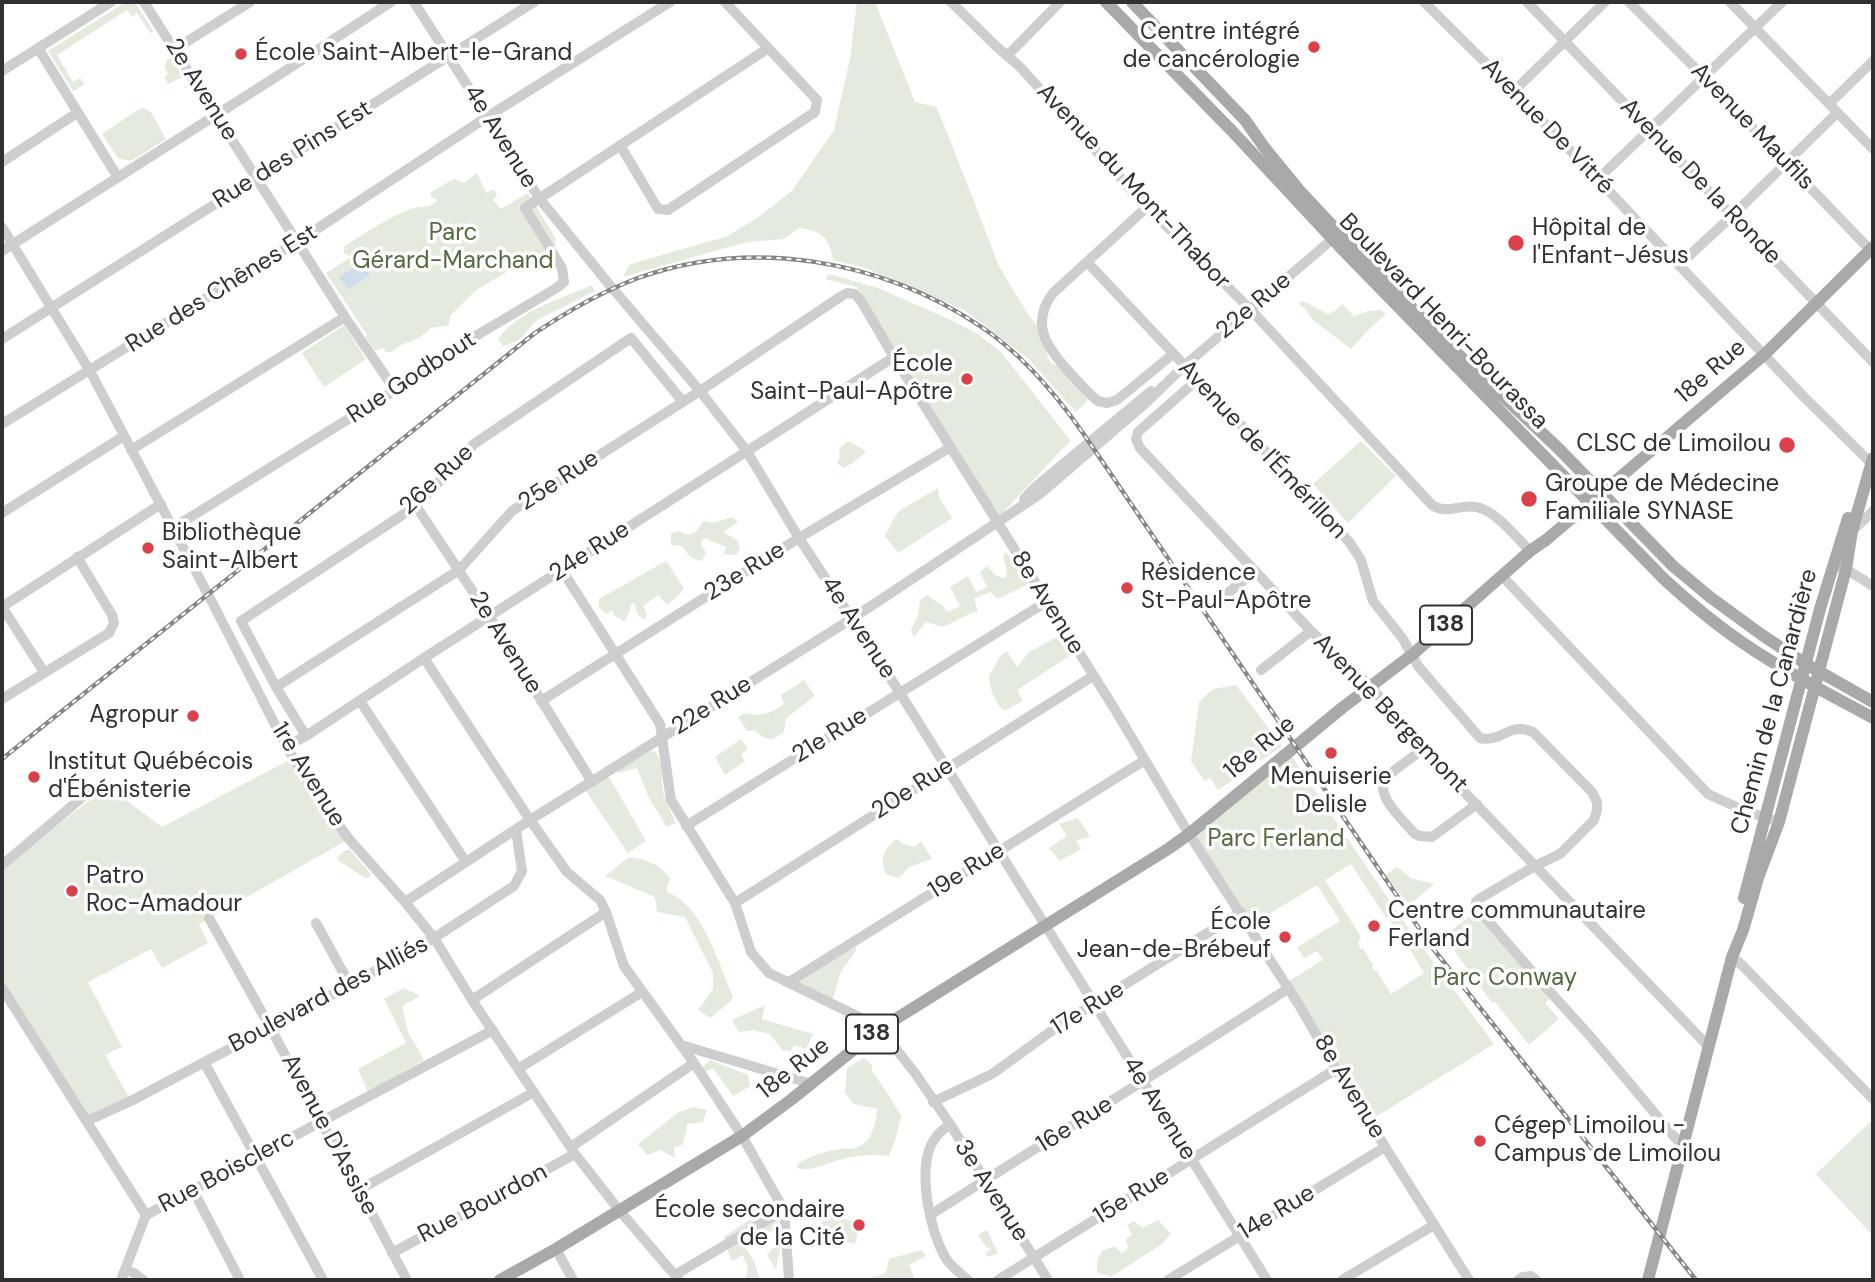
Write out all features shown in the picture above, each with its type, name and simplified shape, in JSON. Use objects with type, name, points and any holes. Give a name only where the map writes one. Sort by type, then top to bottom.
[{"type":"main road","name":"Boulevard Henri-Bourassa","points":[[1106,2],[1336,236],[1446,344],[1557,447],[1673,566],[1740,620],[1806,664],[1873,702]]},
{"type":"main road","name":"Boulevard Henri-Bourassa","points":[[1132,2],[1245,120],[1336,236],[1664,579],[1744,643],[1873,718]]},
{"type":"main road","name":"18e Rue","points":[[619,1210],[742,1136],[878,1030],[1189,834],[1412,654],[1530,551],[1764,355],[1872,250]]},
{"type":"main road","name":"Chemin de la Canardière","points":[[1648,1280],[1802,678],[1853,531],[1873,462]]},
{"type":"main road","name":"Chemin de la Canardière","points":[[1732,957],[1779,822],[1820,671],[1839,567],[1863,472],[1873,462]]},
{"type":"main road","name":"138","points":[[500,1280],[619,1210]]},
{"type":"street","points":[[2,71],[111,2]]},
{"type":"street","name":"2e Avenue","points":[[144,2],[394,390]]},
{"type":"street","points":[[175,49],[250,2]]},
{"type":"street","points":[[2,251],[391,2]]},
{"type":"street","name":"4e Avenue","points":[[414,2],[539,198],[746,450],[1267,1280]]},
{"type":"street","name":"Rue des Pins Est","points":[[2,339],[534,2]]},
{"type":"street","name":"Rue des Chênes Est","points":[[2,424],[297,242],[487,117],[670,2]]},
{"type":"street","points":[[620,145],[658,209],[668,210],[815,112],[817,100],[725,2]]},
{"type":"street","name":"Avenue du Mont-Thabor","points":[[951,2],[1020,67],[1147,207],[1250,309],[1432,505],[1445,510],[1473,506],[1481,508],[1490,513],[1530,551]]},
{"type":"street","points":[[1007,56],[1060,2]]},
{"type":"street","name":"Avenue De Vitré","points":[[1424,2],[1514,90],[1764,355],[1873,462]]},
{"type":"street","name":"Avenue De la Ronde","points":[[1527,2],[1873,362]]},
{"type":"street","points":[[1514,90],[1605,2]]},
{"type":"street","name":"Avenue Maufils","points":[[1629,2],[1872,250]]},
{"type":"street","points":[[1730,2],[1873,149]]},
{"type":"street","points":[[1597,180],[1782,2]]},
{"type":"street","points":[[38,48],[117,176]]},
{"type":"street","points":[[539,198],[767,49]]},
{"type":"street","points":[[1829,104],[1873,61]]},
{"type":"street","points":[[2,162],[77,113]]},
{"type":"street","points":[[1680,264],[1837,113]]},
{"type":"street","name":"Rue Godbout","points":[[173,528],[564,282],[562,268],[525,208],[539,198]]},
{"type":"street","points":[[1147,207],[1053,293],[1046,303],[1041,326],[1051,352],[1098,401],[1107,403],[1117,400],[1172,354]]},
{"type":"street","name":"1re Avenue","points":[[2,227],[90,371],[286,746],[332,817],[434,938],[472,1000],[573,1150],[619,1210],[677,1278]]},
{"type":"street","name":"22e Rue","points":[[405,902],[530,820],[853,618],[1040,494],[1336,236]]},
{"type":"street","name":"Avenue de l'Émérillon","points":[[1087,262],[1350,543],[1361,559],[1374,601],[1418,666],[1480,738],[1496,738],[1517,728],[1533,732],[1592,792],[1597,802],[1594,820],[1560,854],[1535,866]]},
{"type":"street","name":"25e Rue","points":[[276,688],[459,570],[512,511],[700,391],[840,297],[847,293],[855,295]]},
{"type":"street","name":"8e Avenue","points":[[855,295],[861,300],[1189,834],[1289,988],[1336,1069],[1469,1280]]},
{"type":"street","points":[[131,450],[345,317]]},
{"type":"street","name":"26e Rue","points":[[242,621],[416,506],[474,444],[631,338],[683,402]]},
{"type":"street","name":"24e Rue","points":[[286,746],[306,736],[894,357]]},
{"type":"street","name":"Avenue Bergemont","points":[[1197,380],[1138,432],[1136,439],[1140,448],[1311,631],[1370,687],[1423,749],[1708,1046]]},
{"type":"street","points":[[2,513],[124,436]]},
{"type":"street","name":"23e Rue","points":[[541,701],[799,538],[951,447]]},
{"type":"street","points":[[44,672],[2,607],[161,505]]},
{"type":"street","name":"2e Avenue","points":[[416,506],[489,616],[592,782]]},
{"type":"street","points":[[1853,531],[1873,511]]},
{"type":"street","points":[[2,699],[109,633],[114,623],[112,615],[77,557]]},
{"type":"street","points":[[1839,567],[1873,586]]},
{"type":"street","name":"3e Avenue","points":[[562,570],[660,724],[671,800],[735,903],[751,952],[769,973],[843,1008],[878,1030],[915,1073],[950,1124],[1048,1280]]},
{"type":"street","points":[[1212,606],[1255,571]]},
{"type":"street","points":[[1503,577],[1708,794],[1779,822]]},
{"type":"street","name":"21e Rue","points":[[686,826],[1046,602]]},
{"type":"street","name":"1re Avenue","points":[[242,621],[276,688],[306,736]]},
{"type":"street","points":[[1261,670],[1311,631]]},
{"type":"street","points":[[424,658],[567,872],[600,900],[624,966],[694,1063],[742,1136],[784,1210],[789,1280]]},
{"type":"street","name":"20e Rue","points":[[735,903],[1093,676]]},
{"type":"street","points":[[360,701],[466,862]]},
{"type":"street","points":[[1423,749],[1385,779],[1382,789],[1385,798],[1415,834],[1432,837],[1477,804]]},
{"type":"street","name":"19e Rue","points":[[789,982],[1145,760]]},
{"type":"street","points":[[2,865],[92,789]]},
{"type":"street","name":"Boulevard des Alliés","points":[[88,1121],[350,985],[434,938],[514,886],[522,871],[516,830]]},
{"type":"street","points":[[1535,866],[1479,899],[1476,906],[1683,1147]]},
{"type":"street","points":[[472,1000],[606,912]]},
{"type":"street","name":"17e Rue","points":[[933,1102],[992,1074],[1093,1003],[1241,912]]},
{"type":"street","name":"Avenue D'Assise","points":[[209,918],[407,1280]]},
{"type":"street","points":[[316,923],[350,985]]},
{"type":"street","points":[[1732,957],[1873,1099]]},
{"type":"street","points":[[2,988],[146,1215],[121,1280]]},
{"type":"street","name":"16e Rue","points":[[930,1215],[1289,988]]},
{"type":"street","points":[[518,1069],[642,992]]},
{"type":"street","name":"Rue Boisclerc","points":[[146,1215],[494,1030]]},
{"type":"street","points":[[681,1045],[812,1084]]},
{"type":"street","points":[[204,1062],[323,1280]]},
{"type":"street","name":"Rue Bourdon","points":[[392,1253],[573,1150],[694,1063]]},
{"type":"street","name":"15e Rue","points":[[998,1280],[1336,1069]]},
{"type":"street","points":[[359,1190],[534,1092]]},
{"type":"street","points":[[950,1124],[930,1147],[925,1178],[930,1215],[945,1258],[968,1280]]},
{"type":"street","name":"14e Rue","points":[[1168,1280],[1385,1147]]},
{"type":"street","points":[[193,1190],[240,1280]]},
{"type":"street","points":[[677,1278],[784,1210]]},
{"type":"street","points":[[1342,1280],[1434,1225]]},
{"type":"street","points":[[556,1249],[573,1280]]},
{"type":"street","points":[[125,1269],[143,1280]]},
{"type":"street","points":[[1518,1280],[1531,1276],[1536,1280]]},
{"type":"green space","points":[[126,2],[135,2],[154,32],[150,33],[137,13],[132,17],[127,10],[57,55],[73,82],[80,78],[85,84],[73,91],[48,51]]},
{"type":"green space","points":[[857,2],[875,2],[915,102],[936,107],[999,266],[1027,313],[1045,336],[1047,356],[1051,363],[1058,366],[1087,395],[1087,401],[1076,412],[1029,359],[964,310],[863,267],[833,260],[827,241],[813,231],[799,228],[783,239],[749,242],[623,277],[629,265],[726,237],[757,218],[792,191],[834,130],[850,59]]},
{"type":"green space","points":[[171,57],[183,77],[168,84],[164,77],[168,74],[165,68],[166,61]]},
{"type":"green space","points":[[144,108],[151,112],[166,139],[131,161],[118,158],[102,134]]},
{"type":"green space","name":"Parc Gérard-Marchand","points":[[477,173],[486,193],[494,189],[497,195],[493,200],[501,209],[528,193],[556,239],[556,245],[475,291],[450,316],[449,325],[431,328],[419,338],[391,352],[386,352],[383,348],[375,351],[326,273],[351,257],[344,253],[344,246],[398,215],[428,207],[438,200],[431,197],[431,192],[454,179],[464,183]]},
{"type":"green space","name":"École Saint-Paul-Apôtre","points":[[829,274],[878,288],[976,333],[1000,351],[1071,441],[999,517],[857,287],[825,279]]},
{"type":"green space","points":[[592,285],[595,291],[537,320],[519,340],[503,346],[498,339],[517,320],[529,313]]},
{"type":"green space","points":[[1303,301],[1328,314],[1342,304],[1354,316],[1381,310],[1386,314],[1351,349],[1313,320],[1298,303]]},
{"type":"green space","points":[[344,325],[366,359],[324,387],[302,353]]},
{"type":"green space","points":[[848,441],[866,451],[844,468],[837,463],[840,457],[839,449]]},
{"type":"green space","points":[[1361,441],[1396,476],[1348,523],[1313,484]]},
{"type":"green space","points":[[938,488],[939,497],[952,518],[898,553],[885,536],[895,517],[899,511]]},
{"type":"green space","points":[[732,517],[738,522],[723,532],[738,541],[740,548],[736,555],[724,554],[726,547],[705,538],[701,544],[706,553],[701,561],[690,556],[682,546],[671,545],[671,533],[678,531],[690,535],[697,531],[703,521],[713,523]]},
{"type":"green space","points":[[1006,552],[1030,583],[998,599],[990,592],[974,599],[978,612],[943,627],[926,622],[914,637],[911,630],[918,615],[920,600],[927,595],[948,612],[960,606],[950,587],[968,576],[976,592],[987,587],[980,572],[987,566],[995,575],[1005,579],[1007,570],[1003,557]]},
{"type":"green space","points":[[666,561],[684,588],[667,605],[658,595],[643,606],[647,614],[645,620],[638,615],[634,602],[624,621],[615,616],[612,610],[606,614],[599,607],[599,599]]},
{"type":"green space","points":[[1061,635],[1076,652],[1017,690],[1023,701],[1004,711],[995,699],[989,680],[989,675],[1001,656],[1007,651],[1017,667],[1029,652]]},
{"type":"green space","points":[[804,680],[815,696],[786,718],[784,732],[773,739],[764,738],[754,730],[747,731],[738,717],[746,713],[761,714],[775,710],[784,704],[781,695]]},
{"type":"green space","points":[[1236,685],[1282,746],[1218,790],[1210,778],[1204,781],[1191,761],[1199,702],[1213,689]]},
{"type":"green space","points":[[741,739],[748,749],[741,754],[745,761],[725,775],[715,757]]},
{"type":"green space","points":[[654,751],[661,764],[665,799],[676,823],[667,827],[649,798],[637,768],[618,773],[617,767],[646,752]]},
{"type":"green space","name":"Parc Ferland","points":[[1289,752],[1408,928],[1494,1044],[1369,1121],[1286,983],[1323,960],[1317,951],[1304,958],[1297,947],[1340,921],[1317,885],[1249,926],[1189,834]],"holes":[[[1351,864],[1386,918],[1389,918],[1405,941],[1424,973],[1391,994],[1376,970],[1374,971],[1363,948],[1360,949],[1358,942],[1361,937],[1325,880]]]},
{"type":"green space","points":[[293,758],[349,839],[199,924],[208,943],[162,968],[151,949],[88,982],[122,1047],[105,1055],[131,1101],[87,1121],[2,991],[2,865],[111,785],[120,796],[162,827]]},
{"type":"green space","points":[[608,775],[646,841],[628,853],[585,790]]},
{"type":"green space","points":[[1078,818],[1090,836],[1076,841],[1081,849],[1060,861],[1049,848],[1067,836],[1059,824]]},
{"type":"green space","points":[[896,839],[914,847],[921,841],[932,859],[909,867],[899,878],[886,874],[884,855]]},
{"type":"green space","points":[[350,850],[371,874],[368,878],[338,860],[339,855]]},
{"type":"green space","points":[[629,857],[652,863],[665,873],[670,878],[666,891],[690,909],[705,932],[733,997],[710,1018],[698,1010],[713,989],[713,973],[685,917],[657,912],[655,897],[605,876]]},
{"type":"green space","points":[[1397,867],[1411,878],[1434,884],[1409,905],[1385,875]]},
{"type":"green space","name":"Parc Conway","points":[[1478,910],[1554,995],[1545,1003],[1559,1019],[1529,1045],[1495,1002],[1492,1003],[1444,936]]},
{"type":"green space","points":[[850,947],[856,947],[856,951],[841,971],[832,1002],[798,981]]},
{"type":"green space","points":[[404,988],[420,996],[402,1006],[408,1032],[424,1060],[368,1092],[358,1069],[406,1043],[384,999]]},
{"type":"green space","points":[[765,1005],[762,1019],[813,1034],[806,1049],[794,1045],[790,1052],[782,1050],[770,1034],[753,1030],[739,1032],[732,1020]]},
{"type":"green space","points":[[864,1058],[872,1064],[872,1071],[901,1116],[889,1156],[860,1156],[814,1168],[797,1168],[798,1163],[808,1158],[830,1151],[859,1147],[868,1139],[874,1128],[877,1109],[854,1104],[845,1093],[847,1068]]},
{"type":"green space","points":[[710,1060],[748,1075],[750,1086],[733,1096],[713,1068],[703,1073],[703,1067]]},
{"type":"green space","points":[[693,1107],[707,1110],[703,1122],[687,1124],[682,1145],[674,1147],[675,1158],[660,1150],[647,1155],[638,1144],[679,1112]]},
{"type":"green space","points":[[1873,1119],[1873,1236],[1816,1174]]},
{"type":"green space","points":[[776,1202],[781,1245],[776,1269],[767,1255],[776,1244],[773,1232],[765,1231],[745,1246],[755,1263],[760,1280],[745,1280],[748,1269],[743,1255],[733,1261],[724,1237]]},
{"type":"green space","points":[[824,1214],[860,1223],[855,1244],[818,1235]]},
{"type":"green space","points":[[1158,1220],[1171,1234],[1162,1244],[1111,1277],[1097,1273],[1097,1261],[1102,1251],[1115,1246],[1122,1254],[1128,1248],[1126,1239],[1132,1235],[1127,1225],[1134,1221],[1143,1228]]},
{"type":"green space","points":[[987,1230],[998,1253],[988,1257],[985,1253],[991,1249],[987,1248],[978,1235]]},
{"type":"green space","points":[[922,1250],[926,1256],[909,1265],[915,1280],[865,1280],[886,1273],[889,1259]]},
{"type":"water","points":[[362,262],[370,275],[348,290],[339,277]]},
{"type":"railway","points":[[2,759],[535,333],[572,310],[638,278],[681,266],[726,259],[770,258],[815,262],[858,271],[901,285],[942,303],[980,326],[1023,361],[1061,403],[1431,946],[1696,1280]]},
{"type":"place","name":"Centre intégré de cancérologie","points":[[1314,47]]},
{"type":"place","name":"École Saint-Albert-le-Grand","points":[[241,54]]},
{"type":"place","name":"Hôpital de l'Enfant-Jésus","points":[[1516,243]]},
{"type":"place","name":"École Saint-Paul-Apôtre","points":[[967,379]]},
{"type":"place","name":"CLSC de Limoilou","points":[[1787,445]]},
{"type":"place","name":"Groupe de Médecine Familiale SYNASE","points":[[1529,499]]},
{"type":"place","name":"Bibliothèque Saint-Albert","points":[[148,548]]},
{"type":"place","name":"Résidence St-Paul-Apôtre","points":[[1127,588]]},
{"type":"place","name":"Agropur","points":[[193,716]]},
{"type":"place","name":"Menuiserie Delisle","points":[[1331,753]]},
{"type":"place","name":"Institut Québécois d'Ébénisterie","points":[[34,777]]},
{"type":"place","name":"Patro Roc-Amadour","points":[[72,891]]},
{"type":"place","name":"Centre communautaire Ferland","points":[[1374,926]]},
{"type":"place","name":"École Jean-de-Brébeuf","points":[[1285,937]]},
{"type":"place","name":"Cégep Limoilou - Campus de Limoilou","points":[[1480,1141]]},
{"type":"place","name":"École secondaire de la Cité","points":[[859,1225]]}]
